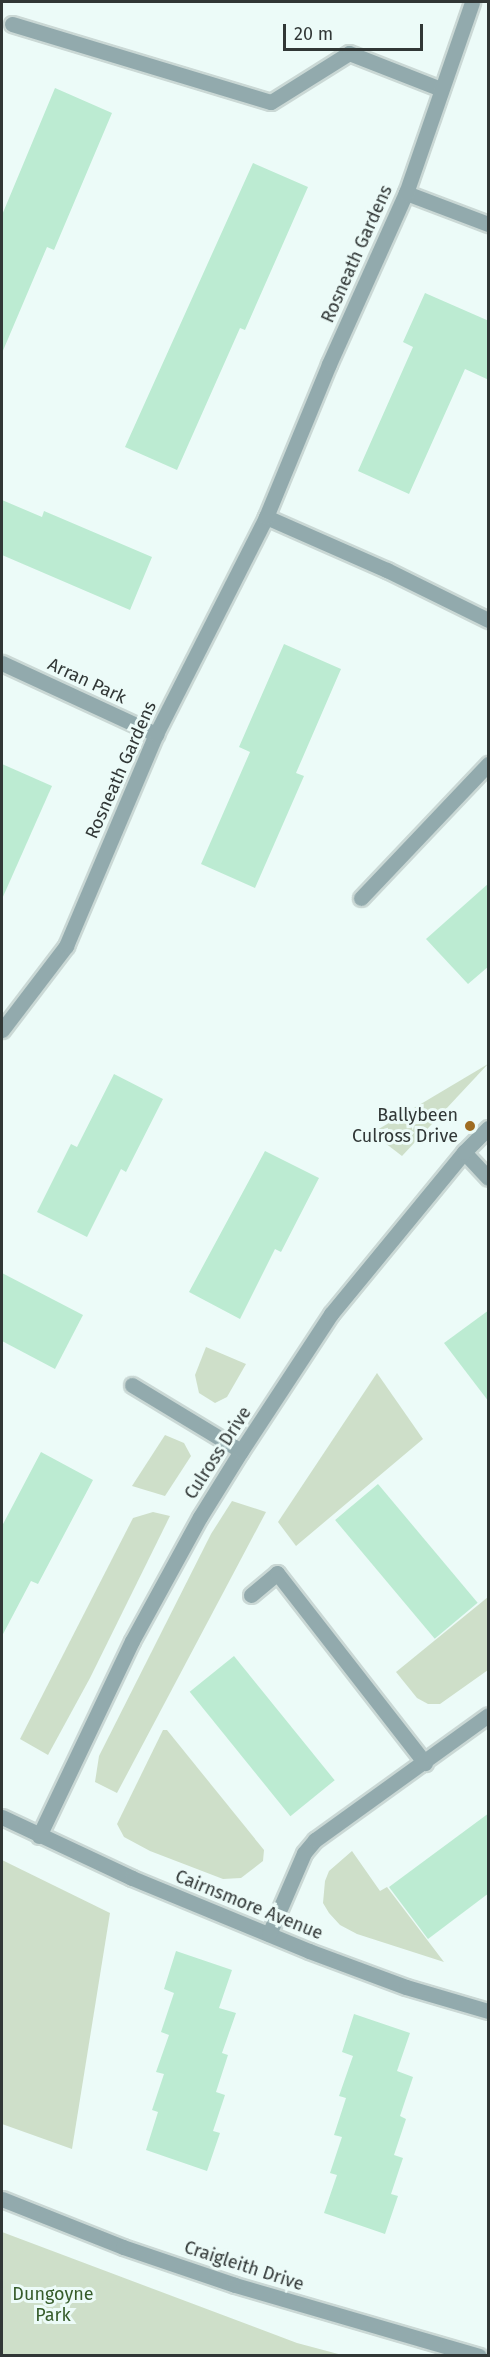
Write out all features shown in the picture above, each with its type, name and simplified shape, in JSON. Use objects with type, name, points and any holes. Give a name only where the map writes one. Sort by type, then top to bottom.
[{"type":"street","name":"Rosneath Gardens","points":[[2,1030],[66,946],[156,734],[266,518],[329,364],[406,194],[472,2]]},
{"type":"street","points":[[12,24],[271,102],[349,53],[441,89]]},
{"type":"street","points":[[406,194],[489,224]]},
{"type":"street","points":[[266,518],[387,570],[489,620]]},
{"type":"street","name":"Arran Park","points":[[2,663],[156,734]]},
{"type":"street","points":[[361,898],[489,764]]},
{"type":"street","name":"Culross Drive","points":[[39,1836],[132,1641],[200,1517],[241,1451],[331,1314],[464,1152],[489,1128]]},
{"type":"street","points":[[464,1152],[489,1178]]},
{"type":"street","points":[[132,1385],[241,1451]]},
{"type":"street","points":[[251,1595],[277,1573],[425,1762]]},
{"type":"street","points":[[269,1934],[304,1853],[315,1840],[489,1716]]},
{"type":"street","name":"Cairnsmore Avenue","points":[[2,1817],[39,1836],[269,1934],[406,1988],[489,2011]]},
{"type":"street","name":"Craigleith Drive","points":[[2,2199],[123,2247],[235,2285],[479,2355]]},
{"type":"green space","points":[[488,1064],[402,1156],[372,1133]]},
{"type":"green space","points":[[206,1347],[246,1364],[227,1397],[215,1403],[199,1393],[195,1375]]},
{"type":"green space","points":[[377,1373],[423,1439],[296,1546],[278,1522]]},
{"type":"green space","points":[[165,1435],[184,1443],[191,1456],[165,1496],[132,1486]]},
{"type":"green space","points":[[232,1501],[266,1512],[117,1793],[95,1782],[99,1756],[211,1534]]},
{"type":"green space","points":[[153,1512],[170,1516],[90,1678],[48,1755],[20,1739],[133,1518]]},
{"type":"green space","points":[[488,1597],[488,1670],[440,1704],[428,1704],[417,1698],[396,1672]]},
{"type":"green space","points":[[163,1730],[167,1730],[264,1850],[263,1861],[241,1878],[223,1879],[150,1851],[124,1837],[117,1824]]},
{"type":"green space","points":[[352,1851],[380,1891],[387,1887],[444,1962],[357,1934],[340,1925],[329,1913],[323,1903],[325,1881],[329,1871]]},
{"type":"green space","points":[[2,1860],[110,1913],[72,2149],[2,2124]]},
{"type":"green space","name":"Dungoyne Park","points":[[2,2232],[297,2343],[342,2355],[2,2355]]},
{"type":"building","points":[[55,88],[112,113],[54,250],[47,247],[2,353],[2,215]]},
{"type":"building","points":[[253,163],[308,187],[245,330],[240,328],[177,470],[125,447]]},
{"type":"building","points":[[425,293],[489,321],[489,380],[465,369],[409,494],[358,471],[413,347],[403,342]]},
{"type":"building","points":[[2,500],[42,517],[44,511],[152,557],[130,610],[2,555]]},
{"type":"building","points":[[284,644],[341,669],[296,773],[304,776],[255,888],[201,864],[250,752],[239,747]]},
{"type":"building","points":[[2,764],[52,786],[2,899]]},
{"type":"building","points":[[489,883],[489,966],[468,984],[426,939]]},
{"type":"building","points":[[114,1074],[163,1099],[126,1172],[121,1169],[87,1237],[37,1212],[71,1144],[77,1147]]},
{"type":"building","points":[[265,1151],[319,1178],[281,1252],[275,1249],[240,1319],[189,1292]]},
{"type":"building","points":[[2,1273],[83,1315],[55,1369],[2,1341]]},
{"type":"building","points":[[489,1310],[489,1402],[444,1343]]},
{"type":"building","points":[[41,1452],[93,1480],[38,1584],[31,1581],[2,1636],[2,1526]]},
{"type":"building","points":[[378,1484],[478,1603],[435,1639],[335,1520]]},
{"type":"building","points":[[234,1656],[335,1780],[290,1816],[190,1692]]},
{"type":"building","points":[[489,1813],[489,1893],[428,1939],[389,1887]]},
{"type":"building","points":[[176,1951],[232,1970],[219,2008],[236,2013],[222,2053],[228,2055],[216,2092],[225,2095],[213,2131],[220,2133],[207,2171],[146,2150],[158,2112],[152,2110],[164,2074],[156,2072],[169,2035],[161,2032],[174,1993],[164,1989]]},
{"type":"building","points":[[354,2014],[410,2033],[397,2071],[413,2077],[400,2116],[406,2119],[394,2155],[403,2158],[391,2194],[398,2196],[385,2234],[324,2213],[337,2175],[330,2173],[342,2137],[334,2135],[346,2098],[339,2096],[353,2056],[342,2052]]},
{"type":"place","name":"Ballybeen Culross Drive","points":[[470,1126]]}]
